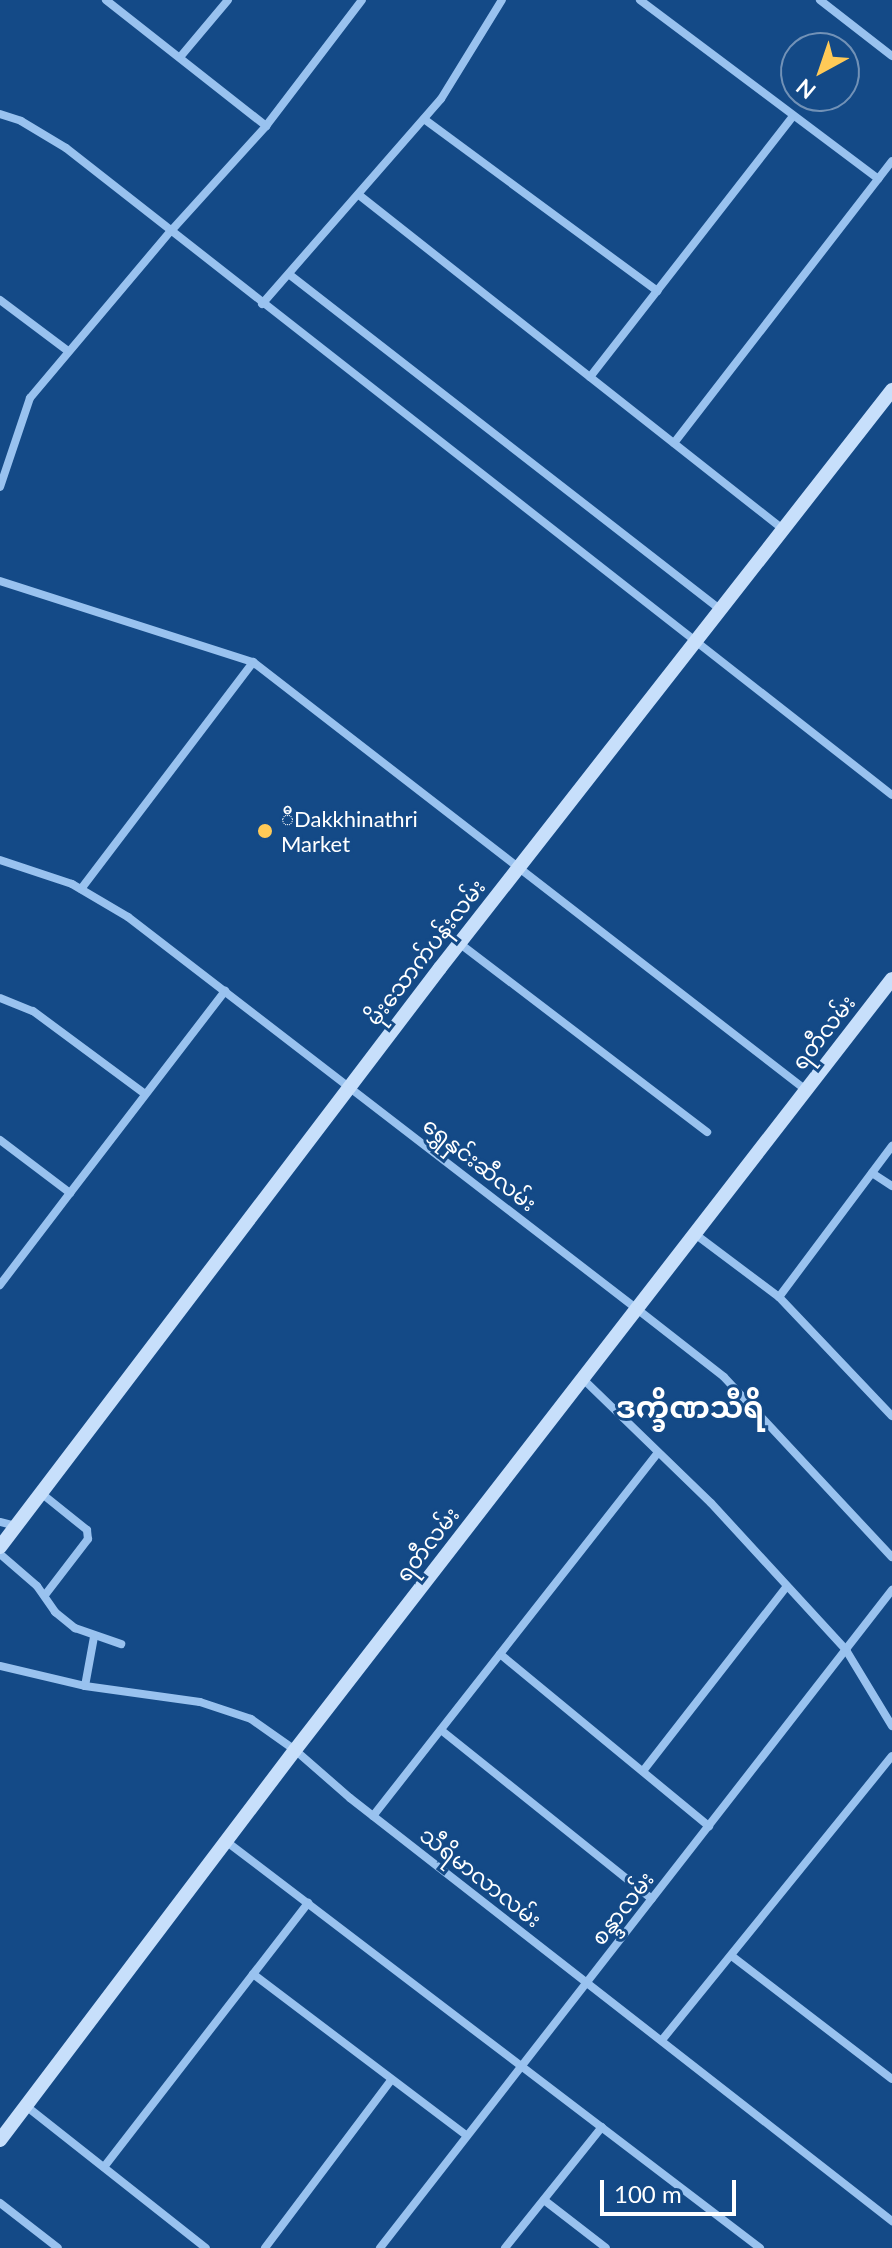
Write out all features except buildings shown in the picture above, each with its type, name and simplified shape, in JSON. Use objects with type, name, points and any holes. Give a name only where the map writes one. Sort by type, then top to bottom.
[{"type":"street","points":[[106,0],[181,56],[266,126]]},
{"type":"street","points":[[181,56],[228,0]]},
{"type":"street","points":[[0,487],[30,398],[170,232],[266,126],[362,0]]},
{"type":"street","points":[[262,304],[441,99],[502,0]]},
{"type":"street","points":[[640,0],[878,179]]},
{"type":"street","points":[[820,0],[892,56]]},
{"type":"street","points":[[0,114],[21,121],[66,148],[892,795]]},
{"type":"street","points":[[590,377],[793,116]]},
{"type":"street","points":[[424,119],[657,291]]},
{"type":"street","points":[[674,443],[892,161]]},
{"type":"street","points":[[359,195],[785,531]]},
{"type":"street","points":[[290,275],[722,611]]},
{"type":"street","points":[[0,300],[68,351]]},
{"type":"street","name":"မိုးသောက်ပန်းလမ်း","points":[[0,1547],[459,943],[785,531],[892,390]]},
{"type":"street","points":[[0,581],[253,662],[806,1090]]},
{"type":"street","points":[[81,889],[253,662]]},
{"type":"street","name":"ရွှေနှင်းဆီလမ်း","points":[[0,860],[81,889],[128,917],[637,1309],[724,1377],[892,1557]]},
{"type":"street","points":[[459,943],[707,1132]]},
{"type":"street","name":"ရတီလမ်း","points":[[0,2140],[295,1750],[892,979]]},
{"type":"street","points":[[0,1285],[225,991]]},
{"type":"street","points":[[0,998],[33,1011],[145,1094]]},
{"type":"street","points":[[0,1140],[70,1193]]},
{"type":"street","points":[[779,1297],[892,1146]]},
{"type":"street","points":[[872,1173],[892,1186]]},
{"type":"street","points":[[695,1234],[779,1297],[892,1416]]},
{"type":"street","points":[[583,1379],[658,1452],[846,1650],[892,1726]]},
{"type":"street","points":[[373,1816],[658,1452]]},
{"type":"street","points":[[41,1493],[87,1530],[88,1539],[45,1595]]},
{"type":"street","points":[[0,1522],[16,1526]]},
{"type":"street","points":[[0,1554],[45,1595],[55,1612],[75,1628],[121,1644]]},
{"type":"street","points":[[643,1771],[787,1586]]},
{"type":"street","name":"စန္ဒာလမ်း","points":[[380,2248],[892,1590]]},
{"type":"street","points":[[85,1686],[94,1637]]},
{"type":"street","points":[[500,1654],[709,1826]]},
{"type":"street","name":"သီရိမာလာလမ်း","points":[[0,1666],[85,1686],[200,1702],[251,1719],[295,1750],[373,1816],[892,2221]]},
{"type":"street","points":[[441,1730],[652,1899]]},
{"type":"street","points":[[662,2040],[733,1957],[892,1756]]},
{"type":"street","points":[[227,1842],[760,2248]]},
{"type":"street","points":[[104,2167],[308,1903]]},
{"type":"street","points":[[733,1957],[892,2079]]},
{"type":"street","points":[[253,1974],[467,2136]]},
{"type":"street","points":[[265,2248],[391,2080]]},
{"type":"street","points":[[26,2106],[206,2248]]},
{"type":"street","points":[[505,2248],[602,2127]]},
{"type":"street","points":[[544,2200],[606,2248]]},
{"type":"street","points":[[0,2203],[58,2248]]},
{"type":"place","name":"ီDakkhinathri Market","points":[[265,831]]},
{"type":"district","name":"ဒက္ခိဏသီရိ","points":[[690,1406]]}]
